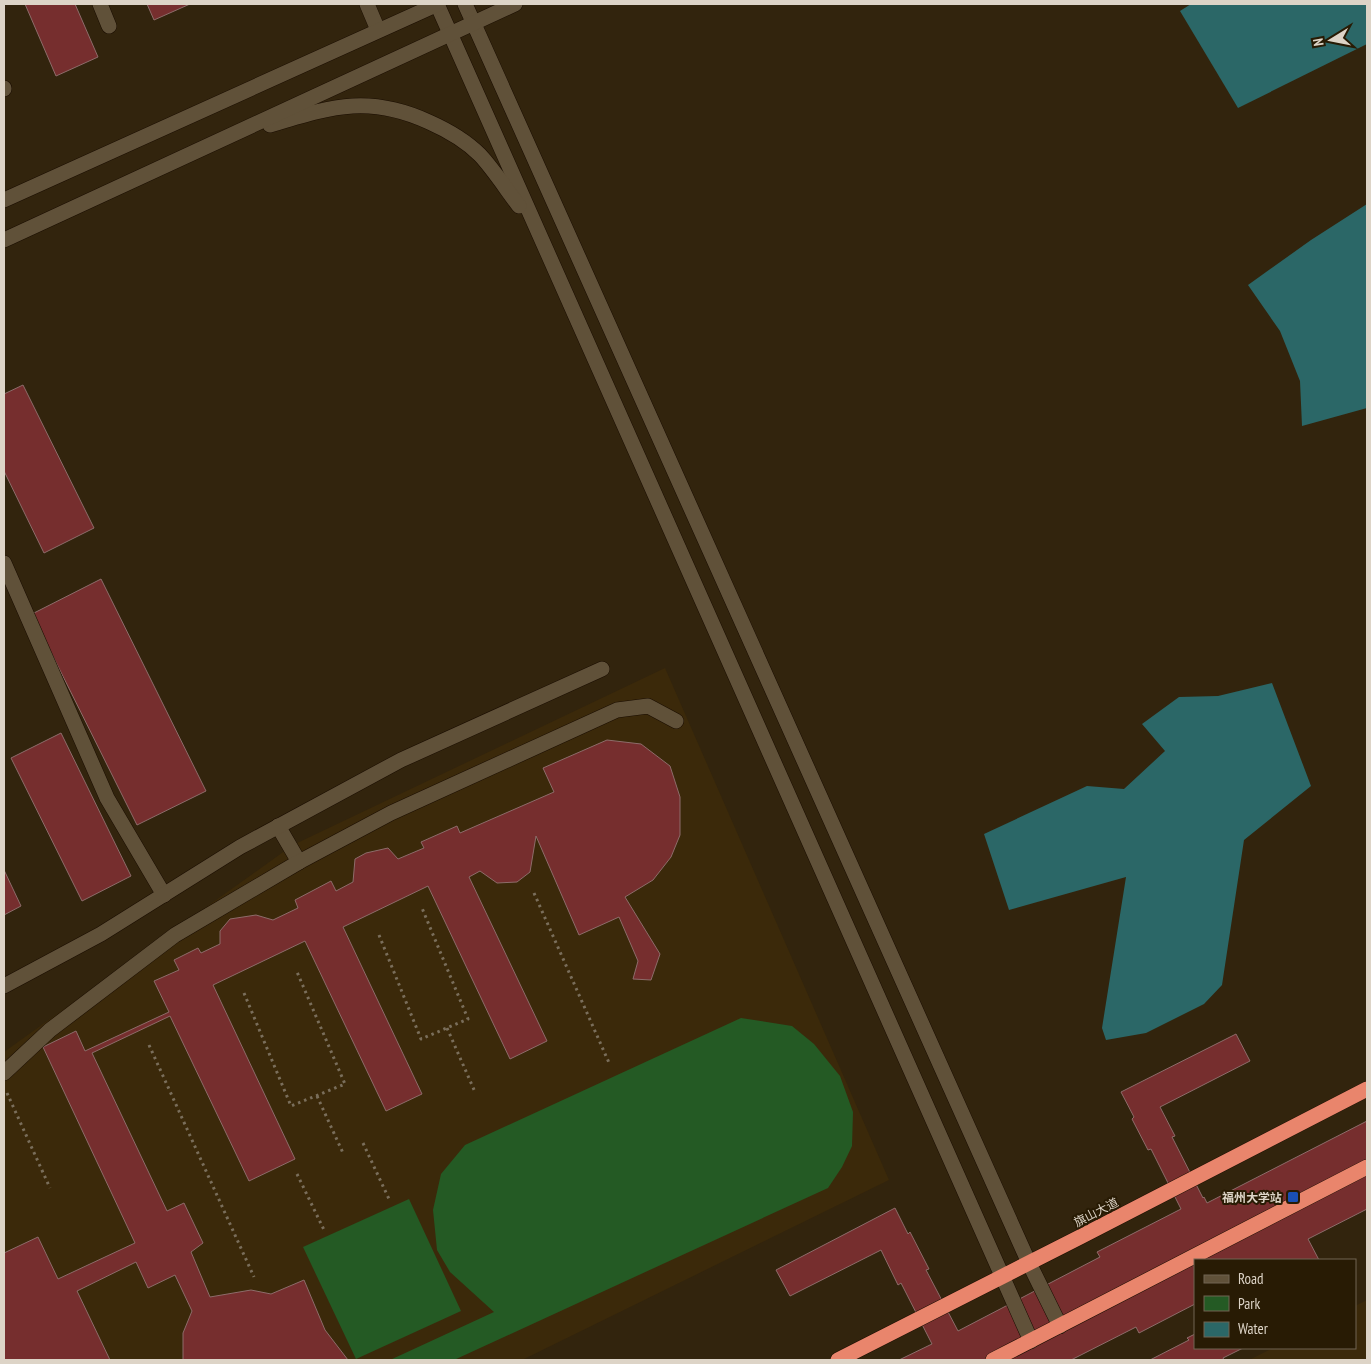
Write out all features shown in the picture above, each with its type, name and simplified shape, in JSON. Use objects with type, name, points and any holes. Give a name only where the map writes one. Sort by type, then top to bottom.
[{"type":"highway","name":"旗山大道","points":[[838,1360],[1367,1089]]},
{"type":"highway","points":[[993,1360],[1367,1167]]},
{"type":"street","points":[[100,4],[109,26]]},
{"type":"street","points":[[367,4],[378,30]]},
{"type":"street","points":[[4,200],[438,4],[535,228],[1031,1341]]},
{"type":"street","points":[[465,4],[1029,1263],[1060,1326]]},
{"type":"street","points":[[4,240],[515,4]]},
{"type":"street","points":[[221,140],[322,110],[359,106],[394,108],[447,130],[469,146],[486,162],[535,228]]},
{"type":"street","points":[[4,563],[107,798],[164,895]]},
{"type":"street","points":[[4,986],[101,934],[240,847],[401,760],[602,670]]},
{"type":"street","points":[[4,1073],[50,1030],[175,935],[299,862],[391,813],[617,710],[648,706],[676,721]]},
{"type":"street","points":[[278,826],[299,862]]},
{"type":"path","points":[[534,893],[610,1065]]},
{"type":"path","points":[[378,936],[421,1039],[468,1019],[422,908]]},
{"type":"path","points":[[244,993],[292,1106],[345,1084],[298,972]]},
{"type":"path","points":[[447,1028],[475,1092]]},
{"type":"path","points":[[149,1045],[254,1277]]},
{"type":"path","points":[[4,1087],[50,1188]]},
{"type":"path","points":[[317,1096],[343,1153]]},
{"type":"path","points":[[363,1144],[389,1200]]},
{"type":"path","points":[[297,1174],[325,1232]]},
{"type":"shaded area","points":[[665,668],[889,1180],[522,1360],[4,1360],[4,1052],[293,845]]},
{"type":"shaded area","points":[[1367,1300],[1367,1360],[1249,1360],[1271,1349],[1356,1349],[1356,1306]]},
{"type":"green space","points":[[741,1018],[792,1026],[814,1044],[840,1076],[853,1112],[852,1146],[842,1167],[828,1188],[454,1360],[390,1360],[494,1312],[450,1272],[437,1250],[433,1210],[441,1174],[465,1145]]},
{"type":"green space","points":[[409,1199],[461,1311],[356,1359],[303,1247]]},
{"type":"water","points":[[1191,4],[1367,4],[1367,44],[1238,108],[1180,11]]},
{"type":"water","points":[[1367,204],[1367,408],[1302,426],[1300,381],[1280,331],[1248,285],[1311,240]]},
{"type":"water","points":[[1272,683],[1311,786],[1244,840],[1222,985],[1204,1004],[1146,1033],[1106,1040],[1102,1028],[1126,877],[1009,910],[984,834],[1087,786],[1124,789],[1165,751],[1142,724],[1179,697],[1218,696]]},
{"type":"building","points":[[25,4],[75,4],[98,57],[56,76]]},
{"type":"building","points":[[147,4],[190,4],[154,20]]},
{"type":"building","points":[[23,385],[94,528],[44,553],[4,471],[4,394]]},
{"type":"building","points":[[101,579],[206,791],[137,825],[32,614]]},
{"type":"building","points":[[61,733],[131,876],[82,901],[11,758]]},
{"type":"building","points":[[607,740],[641,744],[670,766],[680,797],[680,835],[671,857],[653,880],[625,897],[660,954],[651,980],[633,979],[638,961],[619,917],[579,935],[536,836],[530,872],[517,882],[497,883],[480,871],[469,877],[547,1041],[510,1059],[428,886],[343,927],[422,1094],[386,1111],[305,941],[213,985],[295,1159],[249,1181],[170,1016],[92,1053],[167,1211],[184,1203],[203,1243],[191,1252],[210,1297],[251,1290],[271,1294],[304,1280],[325,1330],[348,1360],[183,1360],[183,1333],[192,1311],[175,1275],[148,1288],[136,1262],[77,1291],[110,1360],[4,1360],[4,1253],[38,1237],[58,1279],[135,1243],[43,1047],[76,1031],[85,1051],[169,1012],[154,981],[179,970],[174,960],[198,948],[201,953],[220,944],[220,931],[230,919],[256,915],[273,920],[298,908],[295,900],[331,881],[336,891],[353,882],[355,859],[366,853],[388,848],[398,859],[424,848],[421,842],[457,826],[460,833],[554,792],[543,768]]},
{"type":"building","points":[[4,870],[21,906],[4,915]]},
{"type":"building","name":"福州大学站","points":[[1236,1034],[1250,1061],[1160,1107],[1175,1136],[1172,1137],[1203,1198],[1207,1203],[1367,1121],[1367,1209],[1308,1239],[1318,1259],[1194,1259],[1194,1305],[1139,1333],[1136,1327],[1071,1360],[899,1360],[932,1344],[901,1283],[898,1285],[881,1250],[790,1296],[776,1270],[895,1208],[929,1269],[926,1270],[958,1331],[1100,1257],[1097,1252],[1181,1209],[1151,1149],[1148,1150],[1132,1119],[1134,1117],[1121,1092]]},
{"type":"building","points":[[1194,1334],[1194,1349],[1241,1349],[1223,1358],[1224,1360],[1150,1360],[1189,1340],[1187,1338]]},
{"type":"place","name":"福州大学站","points":[[1293,1197]]}]
